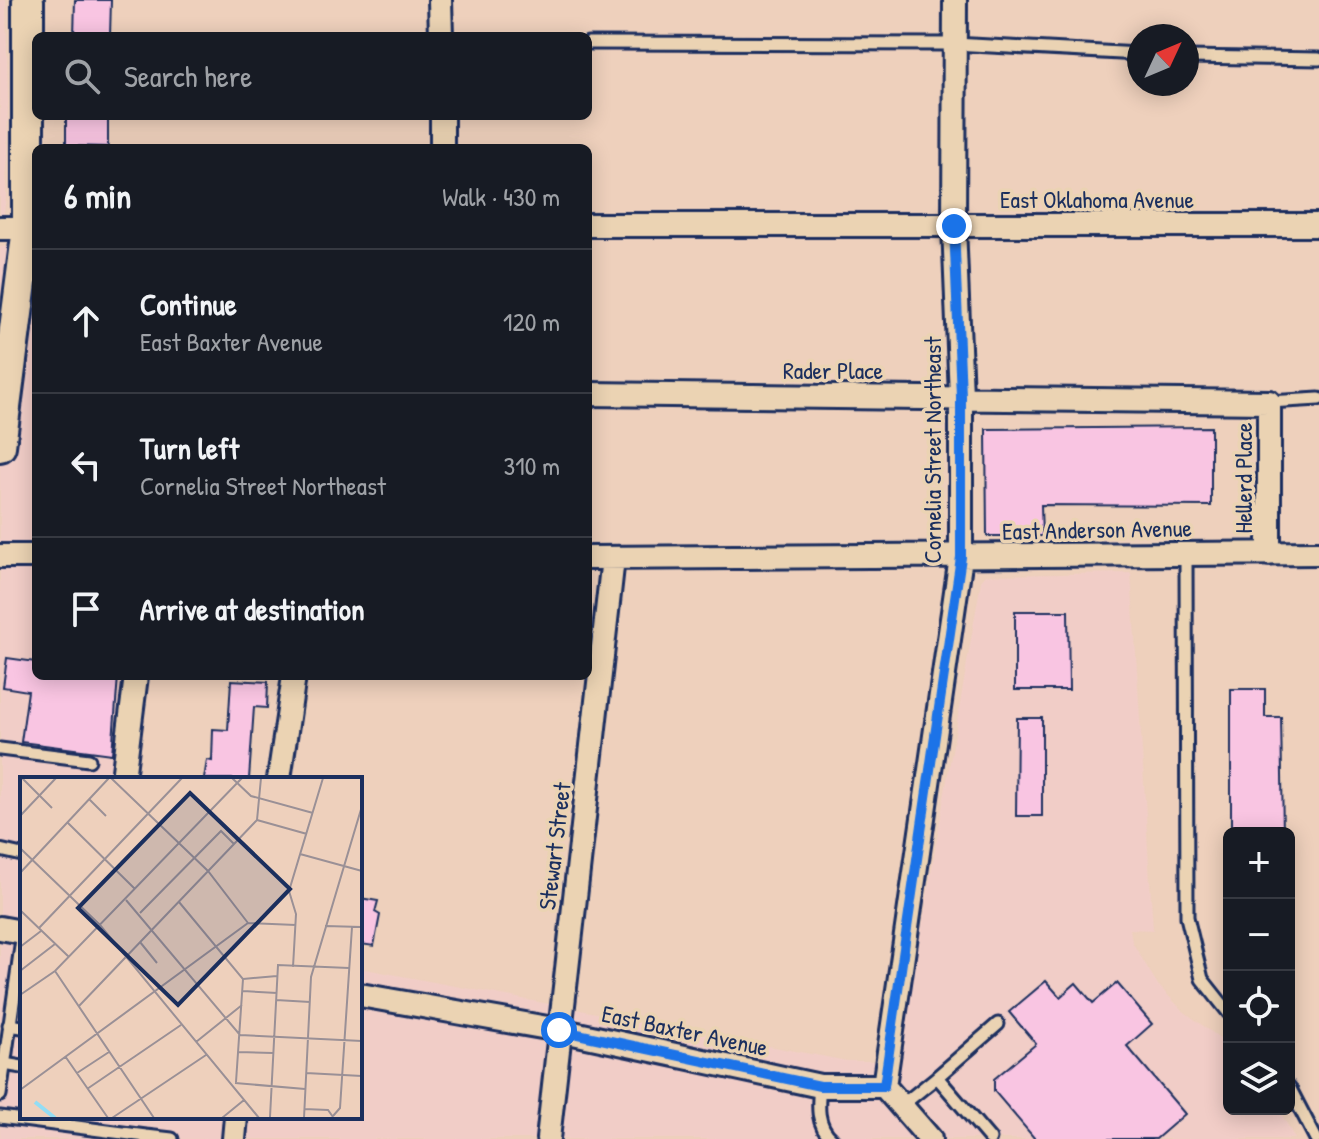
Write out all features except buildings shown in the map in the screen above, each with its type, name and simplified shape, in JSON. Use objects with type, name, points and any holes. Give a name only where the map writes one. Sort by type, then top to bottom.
[{"type":"main road","points":[[28,0],[32,43]]},
{"type":"main road","points":[[0,446],[21,228],[32,68]]},
{"type":"street","points":[[440,0],[441,32]]},
{"type":"street","name":"Cornelia Street Northeast","points":[[884,1086],[961,557],[961,396],[954,226],[955,0]]},
{"type":"street","points":[[442,120],[442,144]]},
{"type":"street","name":"East Oklahoma Avenue","points":[[592,225],[1319,225]]},
{"type":"street","name":"Rader Place","points":[[592,394],[1269,402]]},
{"type":"street","name":"Hellerd Place","points":[[1269,402],[1269,554]]},
{"type":"street","name":"East Anderson Avenue","points":[[592,558],[1319,553]]},
{"type":"street","points":[[0,556],[32,556]]},
{"type":"street","name":"Stewart Street","points":[[548,1139],[613,558]]},
{"type":"street","points":[[123,777],[135,680]]},
{"type":"street","points":[[279,777],[293,680]]},
{"type":"street","points":[[0,928],[20,932]]},
{"type":"street","name":"East Baxter Avenue","points":[[362,995],[559,1030],[820,1086],[884,1086]]},
{"type":"street","points":[[884,1086],[930,1139]]},
{"type":"street","points":[[234,1139],[236,1119]]},
{"type":"lane","points":[[592,43],[954,44],[1127,53]]},
{"type":"lane","points":[[1199,57],[1319,59]]},
{"type":"lane","points":[[1269,402],[1319,399]]},
{"type":"lane","points":[[1186,555],[1187,917],[1202,979],[1223,1005]]},
{"type":"lane","points":[[0,749],[89,760]]},
{"type":"lane","points":[[0,850],[20,855]]},
{"type":"lane","points":[[0,1095],[20,952]]},
{"type":"lane","points":[[901,1106],[998,1024]]},
{"type":"lane","points":[[9,1025],[20,1027]]},
{"type":"lane","points":[[4,1064],[20,1067]]},
{"type":"lane","points":[[937,1077],[990,1139]]},
{"type":"lane","points":[[820,1086],[818,1112],[826,1133],[832,1139]]},
{"type":"lane","points":[[1295,1099],[1316,1139]]},
{"type":"lane","points":[[0,1117],[172,1139]]},
{"type":"shaded area","points":[[0,0],[6,0],[8,102],[6,198],[0,241]]},
{"type":"shaded area","points":[[32,245],[32,680],[143,680],[130,777],[20,777],[20,1119],[362,1119],[362,968],[847,1061],[899,1061],[981,581],[986,575],[1131,573],[1153,930],[1130,929],[1132,942],[1158,985],[1182,1010],[1223,1041],[1223,1115],[1282,1115],[1295,1139],[0,1139],[0,247]]},
{"type":"route","points":[[559,1030],[820,1086],[884,1086],[961,557],[961,396],[954,226]]}]
